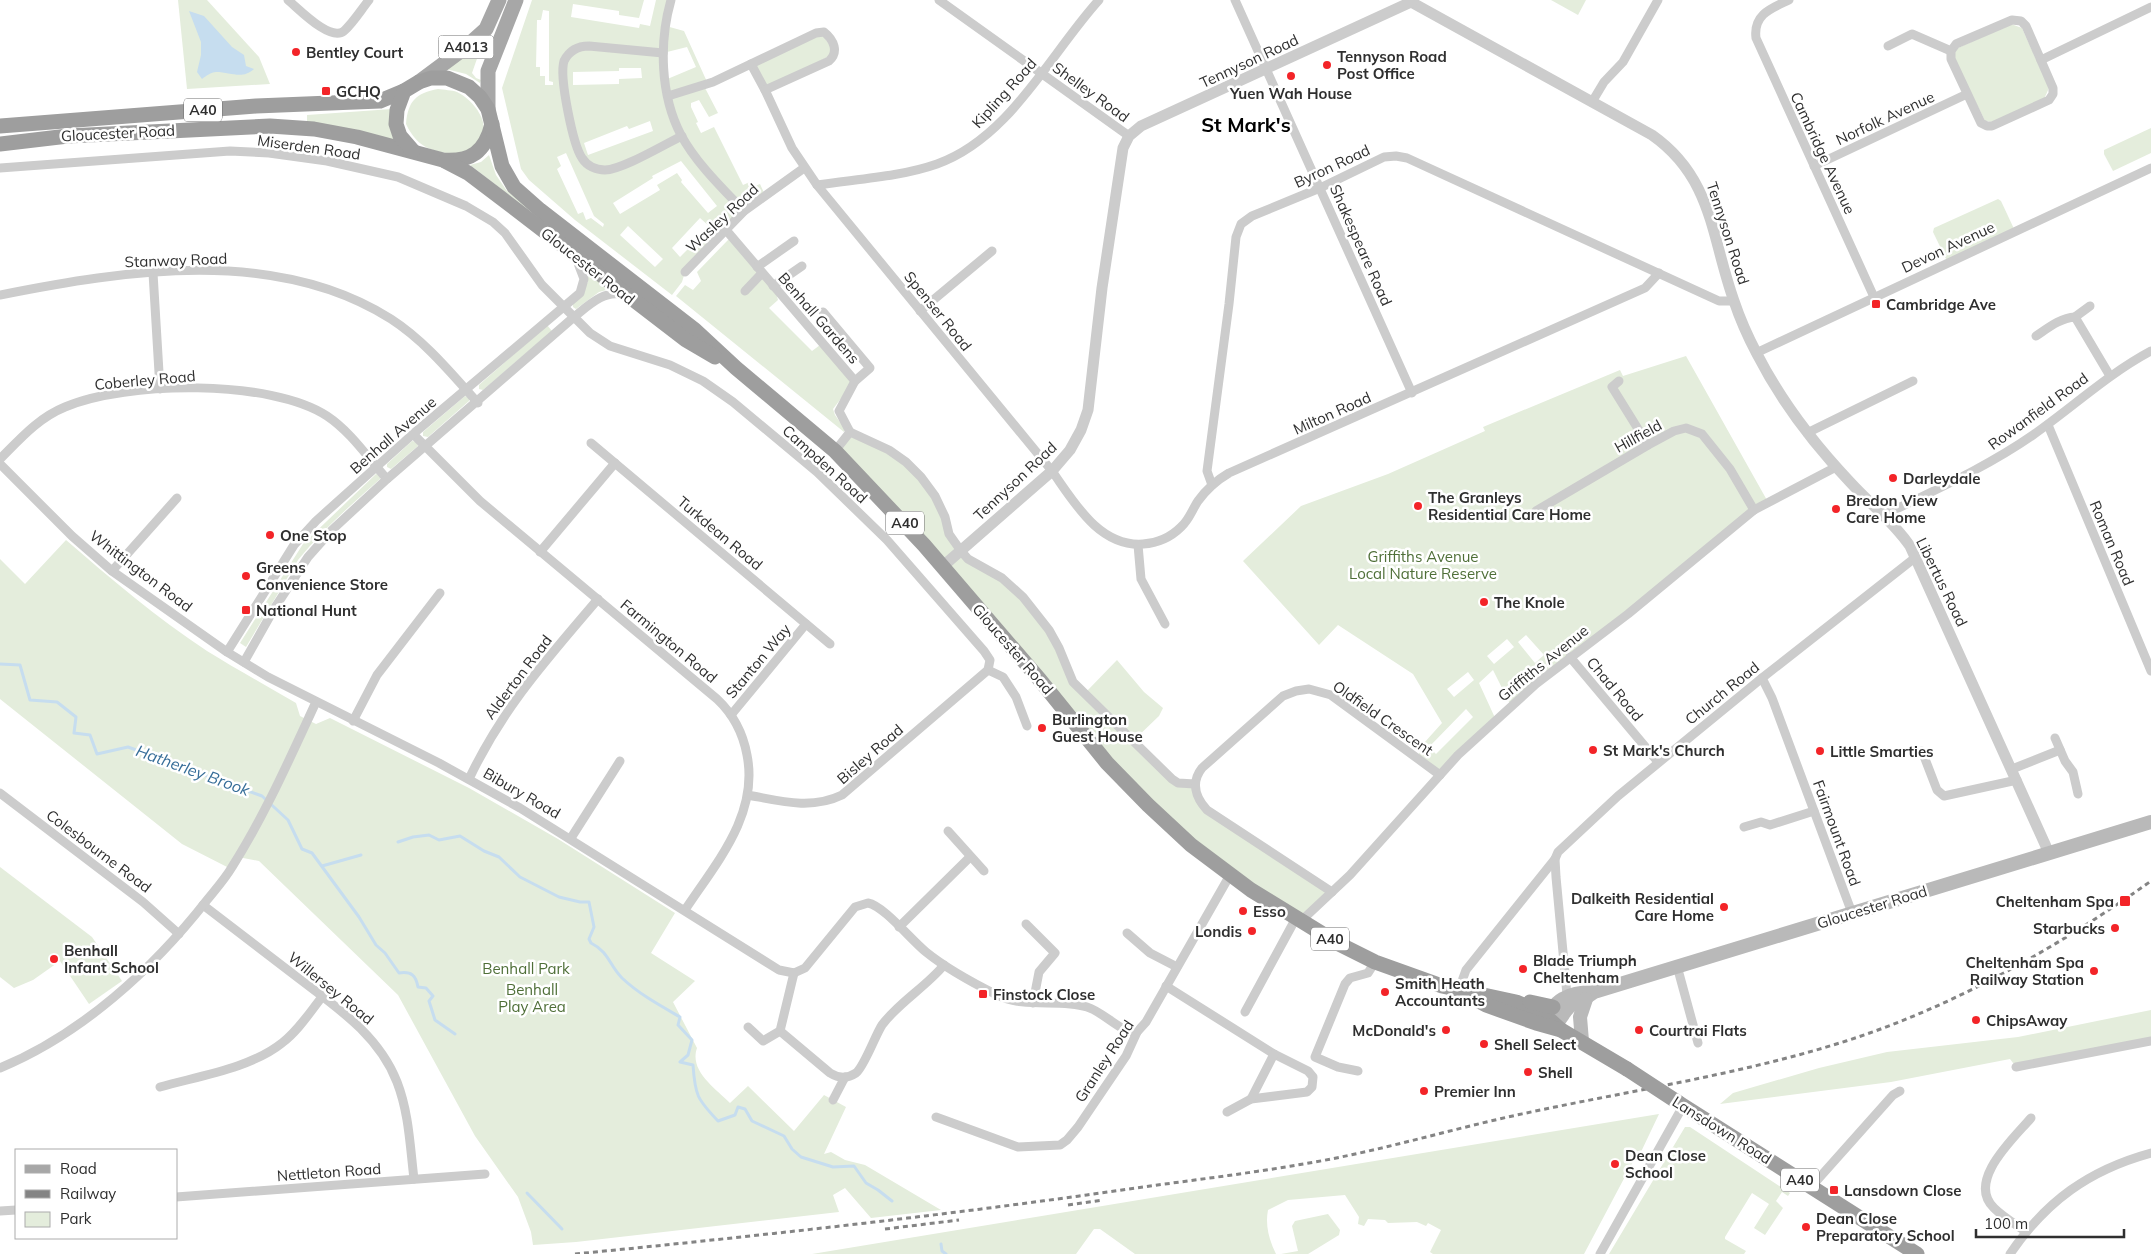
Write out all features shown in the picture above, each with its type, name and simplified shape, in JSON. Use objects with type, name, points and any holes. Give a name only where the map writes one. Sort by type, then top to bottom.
[{"type":"highway","points":[[431,78],[446,78],[460,82],[480,97],[490,117],[489,135],[478,152],[468,158],[456,161],[443,160],[413,151],[400,136],[396,124],[397,110],[404,91],[419,82],[431,78]]},
{"type":"highway","name":"Gloucester Road","points":[[0,126],[256,106],[380,101],[404,91]]},
{"type":"highway","name":"Gloucester Road","points":[[490,117],[507,177],[520,193],[696,330],[736,368],[835,451],[894,512],[1127,785],[1191,845],[1230,875],[1298,920],[1375,962],[1463,992],[1486,1005],[1554,1021]]},
{"type":"highway","name":"Gloucester Road","points":[[0,144],[78,135],[270,126],[314,129],[413,151]]},
{"type":"highway","name":"Gloucester Road","points":[[443,160],[468,173],[686,340],[736,368]]},
{"type":"highway","name":"Gloucester Road","points":[[1463,992],[1488,994],[1516,1002],[1554,1021]]},
{"type":"highway","name":"Lansdown Road","points":[[1554,1021],[1582,1041],[1917,1254]]},
{"type":"main road","name":"A4013","points":[[419,82],[466,47],[486,29],[499,0]]},
{"type":"main road","name":"A4013","points":[[490,117],[488,71],[516,0]]},
{"type":"main road","name":"Gloucester Road","points":[[1554,1021],[1570,1007],[1590,996],[1677,966],[2151,822]]},
{"type":"main road","name":"Gloucester Road","points":[[1567,995],[1590,996]]},
{"type":"main road","points":[[1554,1021],[1567,995]]},
{"type":"main road","points":[[1582,1041],[1580,1017],[1590,996]]},
{"type":"street","points":[[288,0],[326,31],[336,34],[345,30],[369,0]]},
{"type":"street","points":[[671,0],[663,53],[663,66],[668,96],[682,136],[696,157],[744,211]]},
{"type":"street","name":"Shelley Road","points":[[939,0],[1128,136]]},
{"type":"street","name":"Kipling Road","points":[[817,185],[914,170],[953,157],[989,132],[1042,74],[1099,0]]},
{"type":"street","name":"Shakespeare Road","points":[[1235,0],[1412,393]]},
{"type":"street","points":[[1592,102],[1604,82],[1623,62],[1658,0]]},
{"type":"street","name":"Cambridge Avenue","points":[[1789,0],[1765,12],[1759,19],[1756,28],[1758,42],[1874,297]]},
{"type":"street","name":"Tennyson Road","points":[[942,567],[1052,471],[1070,450],[1086,419],[1123,148],[1128,136],[1141,126],[1411,1],[1652,135],[1672,150],[1688,168],[1705,200],[1734,301]]},
{"type":"street","points":[[2041,60],[2151,7]]},
{"type":"street","points":[[2015,20],[2026,26],[2053,88],[2053,94],[2049,100],[2035,107],[1992,126],[1987,126],[1980,123],[1951,59],[1951,51],[1956,44],[2015,20]]},
{"type":"street","points":[[668,96],[713,82],[816,33],[824,32],[829,36],[835,49],[834,56],[829,61],[765,90]]},
{"type":"street","points":[[1888,46],[1912,34],[1951,51]]},
{"type":"street","points":[[663,53],[588,46],[578,47],[571,52],[565,60],[563,68],[564,90],[572,127],[583,159],[590,166],[600,170],[616,168],[682,136]]},
{"type":"street","name":"Spenser Road","points":[[751,64],[792,148],[804,168],[1052,471]]},
{"type":"street","name":"Norfolk Avenue","points":[[1814,166],[1967,94]]},
{"type":"street","name":"Miserden Road","points":[[0,168],[230,151],[311,158],[384,173],[446,196],[493,222],[505,233],[527,266],[563,306]]},
{"type":"street","name":"Byron Road","points":[[1212,485],[1207,471],[1237,232],[1241,224],[1252,216],[1320,188],[1384,157],[1402,156],[1719,302],[1734,301]]},
{"type":"street","name":"Wasley Road","points":[[685,272],[744,211],[804,168]]},
{"type":"street","name":"Devon Avenue","points":[[1756,353],[2151,168]]},
{"type":"street","name":"Benhall Gardens","points":[[726,230],[855,382],[838,410],[850,432]]},
{"type":"street","points":[[759,270],[794,241]]},
{"type":"street","points":[[920,312],[992,251]]},
{"type":"street","name":"Benhall Avenue","points":[[227,652],[303,533],[413,434],[580,293],[584,279],[575,256]]},
{"type":"street","points":[[773,286],[802,266]]},
{"type":"street","name":"Stanway Road","points":[[0,295],[88,279],[203,270],[254,274],[314,286],[352,298],[385,316],[416,338],[478,403]]},
{"type":"street","name":"Benhall Gardens","points":[[745,291],[759,270]]},
{"type":"street","points":[[153,273],[160,389]]},
{"type":"street","name":"Milton Road","points":[[1052,471],[1083,513],[1100,531],[1114,539],[1138,544],[1154,543],[1175,533],[1186,522],[1199,500],[1212,485],[1229,473],[1645,288],[1659,273]]},
{"type":"street","name":"Benhall Avenue","points":[[244,662],[274,609],[308,557],[332,530],[387,479],[478,403],[574,317],[604,296],[615,293],[628,297]]},
{"type":"street","name":"Libertus Road","points":[[1734,301],[1756,353],[1778,391],[1806,432],[1836,467],[1902,534],[1916,557],[2049,853]]},
{"type":"street","name":"Campden Road","points":[[563,306],[590,333],[610,346],[670,365],[703,381],[733,402],[817,472],[886,540],[984,651],[990,660],[988,670]]},
{"type":"street","points":[[2036,336],[2067,317],[2075,317],[2090,306]]},
{"type":"street","points":[[823,312],[870,368],[855,382]]},
{"type":"street","points":[[2075,317],[2110,376]]},
{"type":"street","name":"Rowanfield Road","points":[[1884,514],[1974,471],[2014,448],[2048,425],[2110,376],[2151,351]]},
{"type":"street","points":[[1619,381],[1612,387],[1648,445]]},
{"type":"street","points":[[1806,432],[1913,382]]},
{"type":"street","name":"Coberley Road","points":[[0,459],[38,422],[63,407],[90,398],[160,389],[226,390],[270,395],[299,403],[326,416],[342,427],[387,479]]},
{"type":"street","name":"Roman Road","points":[[2048,425],[2151,672]]},
{"type":"street","name":"Hillfield","points":[[1536,511],[1648,445],[1678,430],[1691,428],[1699,431],[1730,468],[1754,510]]},
{"type":"street","points":[[835,451],[850,432],[889,450],[906,462],[922,477],[935,496],[945,517],[949,534],[961,552],[968,559],[1002,578],[1034,610],[1054,639],[1073,682],[1172,779],[1178,783],[1195,784],[1199,800],[1207,810],[1332,892]]},
{"type":"street","name":"Farmington Road","points":[[413,434],[480,501],[717,699],[731,715],[741,732],[746,748],[749,771],[748,795],[736,830],[685,910]]},
{"type":"street","name":"Turkdean Road","points":[[591,443],[830,644]]},
{"type":"street","points":[[540,552],[615,462]]},
{"type":"street","name":"Whittington Road","points":[[0,464],[72,536],[112,570],[227,652]]},
{"type":"street","name":"Griffiths Avenue","points":[[1245,1012],[1298,920],[1350,875],[1440,775],[1502,714],[1536,684],[1628,614],[1754,510],[1836,467]]},
{"type":"street","points":[[112,570],[177,498]]},
{"type":"street","points":[[1138,544],[1140,579],[1165,624]]},
{"type":"street","name":"Church Road","points":[[1463,992],[1462,982],[1466,970],[1556,860],[1563,847],[1598,813],[1762,678],[1916,557]]},
{"type":"street","points":[[353,720],[377,674],[440,593]]},
{"type":"street","name":"Alderton Road","points":[[469,779],[492,734],[514,700],[598,599]]},
{"type":"street","name":"Stanton Way","points":[[731,715],[806,624]]},
{"type":"street","name":"Bibury Road","points":[[227,652],[268,677],[469,779],[571,838],[779,970],[794,973]]},
{"type":"street","name":"Chad Road","points":[[1570,657],[1658,762]]},
{"type":"street","points":[[988,670],[1003,677],[1016,697],[1027,726]]},
{"type":"street","name":"Bisley Road","points":[[748,795],[804,804],[827,802],[842,795],[988,670]]},
{"type":"street","name":"Fairmount Road","points":[[1762,678],[1772,698],[1852,913]]},
{"type":"street","name":"Oldfield Crescent","points":[[1195,784],[1202,768],[1247,727],[1283,696],[1302,689],[1317,690],[1331,696],[1440,775]]},
{"type":"street","points":[[0,1068],[34,1051],[88,1017],[125,986],[179,934],[231,869],[242,851],[282,774],[316,702]]},
{"type":"street","points":[[2055,738],[2065,762],[2073,772],[2078,794]]},
{"type":"street","points":[[1922,751],[1937,790],[1944,796],[2014,775],[2060,750]]},
{"type":"street","points":[[571,838],[620,761]]},
{"type":"street","name":"Colesbourne Road","points":[[0,793],[143,902],[179,934]]},
{"type":"street","points":[[1744,827],[1760,822],[1770,825],[1814,810]]},
{"type":"street","points":[[948,831],[984,871]]},
{"type":"street","points":[[899,927],[970,857]]},
{"type":"street","points":[[1556,860],[1567,995]]},
{"type":"street","name":"Granley Road","points":[[936,1117],[1014,1146],[1060,1145],[1068,1140],[1126,1056],[1137,1032],[1146,1022],[1230,875]]},
{"type":"street","points":[[748,1027],[763,1041],[780,1031],[794,973],[809,964],[854,907],[859,904],[868,903],[877,906],[925,952],[999,996],[1014,1001],[1074,1004],[1088,1007],[1103,1014],[1126,1031],[1137,1032]]},
{"type":"street","name":"Willersey Road","points":[[203,905],[322,996],[366,1033],[379,1049],[400,1090],[407,1116],[414,1179]]},
{"type":"street","points":[[1026,924],[1055,954],[1039,972],[1033,1003]]},
{"type":"street","points":[[1127,933],[1150,953],[1177,967]]},
{"type":"street","points":[[1358,1071],[1338,1067],[1315,1057],[1346,984],[1350,978],[1368,973],[1375,962]]},
{"type":"street","points":[[833,1100],[845,1077],[858,1071],[884,1023],[944,965]]},
{"type":"street","points":[[1677,966],[1698,1043]]},
{"type":"street","points":[[1166,986],[1274,1054],[1311,1074],[1314,1080],[1312,1087],[1304,1093],[1251,1099],[1227,1112]]},
{"type":"street","points":[[160,1087],[248,1062],[268,1052],[288,1038],[322,996]]},
{"type":"street","points":[[780,1031],[830,1073],[845,1077]]},
{"type":"street","points":[[2016,1067],[2151,1041]]},
{"type":"street","points":[[1251,1099],[1274,1054]]},
{"type":"street","points":[[1811,1187],[1893,1095],[1900,1091]]},
{"type":"street","points":[[1600,1254],[1681,1104]]},
{"type":"street","points":[[2026,1231],[1994,1209],[1988,1198],[1985,1186],[1991,1166],[2031,1118]]},
{"type":"street","points":[[2010,1254],[2026,1231],[2052,1204],[2080,1183],[2110,1167],[2151,1153]]},
{"type":"street","name":"Nettleton Road","points":[[178,1197],[485,1174]]},
{"type":"street","points":[[0,1211],[15,1210]]},
{"type":"green space","points":[[178,0],[207,0],[259,57],[270,84],[187,89]]},
{"type":"green space","points":[[532,0],[644,0],[639,18],[619,15],[619,11],[573,4],[571,17],[639,28],[640,24],[650,26],[656,0],[671,0],[666,26],[684,31],[708,84],[704,86],[718,113],[709,117],[699,100],[691,103],[698,122],[696,123],[701,133],[714,127],[743,185],[752,181],[755,186],[760,184],[765,195],[685,272],[682,282],[672,295],[575,220],[529,180],[521,169],[502,88]],"holes":[[[543,10],[549,11],[549,81],[553,82],[553,85],[545,85],[545,76],[540,76],[540,67],[536,67],[537,20],[541,20]],[[687,47],[696,67],[665,80],[663,53]],[[619,68],[641,68],[642,78],[619,79],[619,84],[573,85],[573,72],[619,71]],[[650,121],[653,131],[588,155],[584,143],[627,126],[629,129]],[[566,153],[594,216],[604,224],[603,227],[591,218],[586,220],[583,212],[578,214],[557,169],[561,166],[557,157]],[[681,161],[717,206],[708,213],[681,182],[682,180],[677,173],[657,185],[660,190],[620,214],[613,203],[653,178],[652,176]],[[700,218],[710,227],[680,257],[672,248]],[[628,226],[663,259],[655,267],[620,235]]]},
{"type":"green space","points":[[1551,0],[1586,0],[1578,15]]},
{"type":"green space","points":[[2011,24],[2022,28],[2049,88],[2044,99],[1993,122],[1985,121],[1953,56],[1958,48]]},
{"type":"green space","points":[[820,31],[835,53],[765,90],[751,64]]},
{"type":"green space","points":[[477,46],[479,53],[472,73],[481,80],[480,83],[466,74],[446,69]]},
{"type":"green space","points":[[438,89],[455,91],[470,101],[480,114],[483,122],[484,129],[478,143],[458,155],[433,150],[421,144],[406,124],[409,109],[414,99],[424,93]]},
{"type":"green space","points":[[392,109],[399,142],[307,123],[307,115]]},
{"type":"green space","points":[[2151,128],[2151,153],[2113,171],[2104,154],[2104,150]]},
{"type":"green space","points":[[489,155],[496,175],[507,191],[693,337],[470,165],[481,162]]},
{"type":"green space","points":[[1998,199],[2001,201],[2015,231],[1948,263],[1933,232],[1934,228]]},
{"type":"green space","points":[[728,240],[731,240],[776,293],[778,300],[769,308],[812,351],[820,345],[850,380],[852,384],[833,409],[845,429],[844,432],[676,296],[685,285],[693,290],[701,281],[697,272]]},
{"type":"green space","points":[[588,272],[610,289],[599,292],[576,309],[573,307],[573,304],[588,282]]},
{"type":"green space","points":[[547,325],[552,331],[483,390],[479,389],[479,385]]},
{"type":"green space","name":"Griffiths Avenue Local Nature Reserve","points":[[1686,356],[1768,502],[1511,706],[1493,670],[1479,683],[1496,720],[1440,775],[1416,757],[1426,745],[1424,743],[1442,723],[1413,674],[1338,625],[1319,645],[1243,561],[1301,506],[1388,474],[1485,431],[1483,427],[1620,370],[1623,376]],"holes":[[[1526,635],[1544,655],[1535,663],[1518,642]],[[1507,639],[1514,647],[1494,664],[1487,656]],[[1468,672],[1474,680],[1454,697],[1447,689]],[[1466,709],[1473,717],[1436,754],[1429,747]]]},
{"type":"green space","points":[[465,396],[469,398],[469,401],[428,437],[423,436],[423,432]]},
{"type":"green space","points":[[850,433],[889,450],[921,477],[961,551],[992,571],[1034,610],[1073,682],[1086,692],[1117,660],[1144,692],[1163,708],[1159,716],[1133,741],[1172,779],[1195,784],[1199,800],[1332,892],[1301,921],[1169,825],[835,451]]},
{"type":"green space","points":[[412,441],[417,442],[418,446],[391,469],[387,467],[387,464]]},
{"type":"green space","points":[[376,474],[380,475],[380,479],[327,528],[298,560],[246,647],[240,643],[303,544]]},
{"type":"green space","name":"Benhall Park","points":[[66,540],[135,598],[188,638],[218,658],[296,703],[300,716],[316,724],[330,718],[469,788],[558,839],[675,913],[651,953],[695,981],[673,1002],[697,1048],[697,1064],[700,1072],[711,1085],[730,1103],[748,1086],[794,1131],[824,1095],[846,1107],[824,1154],[831,1152],[845,1160],[865,1165],[941,1210],[871,1218],[845,1188],[833,1195],[839,1212],[576,1242],[533,1245],[531,1232],[518,1197],[475,1136],[398,995],[259,861],[238,857],[231,869],[182,844],[0,699],[0,559],[25,584]]},
{"type":"green space","name":"Benhall Infant School","points":[[0,867],[92,937],[122,981],[89,1004],[60,961],[33,980],[14,988],[0,977]]},
{"type":"green space","points":[[2151,1010],[2151,1041],[2016,1067],[2010,1059],[1891,1082],[1720,1104],[1733,1093],[1819,1068],[1887,1052],[2018,1037]]},
{"type":"green space","points":[[1659,1114],[1640,1154],[1637,1154],[1584,1254],[1433,1254],[1430,1252],[1441,1230],[1428,1223],[1426,1226],[1417,1222],[1388,1223],[1385,1220],[1368,1219],[1364,1226],[1358,1224],[1359,1217],[1345,1195],[1288,1200],[1268,1210],[1268,1232],[1276,1254],[1135,1254],[1100,1229],[1094,1229],[1076,1254],[812,1254]]},
{"type":"green space","points":[[1685,1127],[1690,1127],[1790,1193],[1788,1196],[1782,1192],[1776,1201],[1783,1208],[1765,1235],[1754,1228],[1769,1204],[1752,1193],[1725,1237],[1725,1239],[1746,1251],[1744,1254],[1609,1254]]},
{"type":"green space","points":[[1328,1214],[1340,1230],[1339,1235],[1308,1254],[1281,1254],[1298,1251],[1292,1226],[1295,1221]]},
{"type":"water","points":[[189,11],[204,16],[232,47],[244,55],[246,66],[254,69],[241,75],[214,72],[202,79],[197,72],[201,55],[201,42]]},
{"type":"waterway","name":"Hatherley Brook","points":[[0,664],[20,665],[30,700],[57,702],[76,717],[74,733],[90,735],[97,754],[128,747],[262,796],[288,820],[302,849],[312,853],[359,917],[376,945],[385,953],[399,973],[413,975],[418,987],[426,988],[433,996],[429,1001],[435,1020],[455,1034]]},
{"type":"waterway","name":"Hatherley Brook","points":[[398,842],[413,837],[429,835],[439,840],[460,836],[484,851],[499,857],[520,877],[559,897],[589,902],[594,927],[589,939],[591,943],[602,950],[622,978],[635,989],[680,1017],[678,1025],[692,1040],[688,1055],[680,1062],[693,1065],[698,1096],[718,1121],[735,1115],[738,1107],[745,1109],[752,1121],[784,1136],[792,1149],[801,1157],[833,1167],[854,1166],[866,1183],[892,1201]]},
{"type":"waterway","name":"Hatherley Brook","points":[[322,866],[361,855]]},
{"type":"waterway","name":"Hatherley Brook","points":[[527,1193],[562,1229]]},
{"type":"waterway","name":"Hatherley Brook","points":[[941,1244],[942,1251],[946,1254]]},
{"type":"railway","points":[[575,1254],[917,1217],[1286,1167],[1362,1153],[1517,1115],[1765,1064],[1846,1041],[1927,1011],[2004,973],[2042,951],[2151,881]]},
{"type":"railway","points":[[1068,1205],[1103,1200]]},
{"type":"railway","points":[[885,1229],[959,1220]]},
{"type":"place","name":"Bentley Court","points":[[296,52]]},
{"type":"place","name":"Tennyson Road Post Office","points":[[1327,65]]},
{"type":"place","name":"Yuen Wah House","points":[[1291,76]]},
{"type":"place","name":"GCHQ","points":[[326,91]]},
{"type":"place","name":"Cambridge Ave","points":[[1876,304]]},
{"type":"place","name":"Darleydale","points":[[1893,478]]},
{"type":"place","name":"The Granleys Residential Care Home","points":[[1418,506]]},
{"type":"place","name":"Bredon View Care Home","points":[[1836,509]]},
{"type":"place","name":"One Stop","points":[[270,535]]},
{"type":"place","name":"Greens Convenience Store","points":[[246,576]]},
{"type":"place","name":"The Knole","points":[[1484,602]]},
{"type":"place","name":"National Hunt","points":[[246,610]]},
{"type":"place","name":"Burlington Guest House","points":[[1042,728]]},
{"type":"place","name":"St Mark's Church","points":[[1593,750]]},
{"type":"place","name":"Little Smarties","points":[[1820,751]]},
{"type":"place","name":"Cheltenham Spa","points":[[2125,901]]},
{"type":"place","name":"Dalkeith Residential Care Home","points":[[1724,907]]},
{"type":"place","name":"Esso","points":[[1243,911]]},
{"type":"place","name":"Starbucks","points":[[2115,928]]},
{"type":"place","name":"Londis","points":[[1252,931]]},
{"type":"place","name":"Benhall Infant School","points":[[54,959]]},
{"type":"place","name":"Blade Triumph Cheltenham","points":[[1523,969]]},
{"type":"place","name":"Cheltenham Spa Railway Station","points":[[2094,971]]},
{"type":"place","name":"Smith Heath Accountants","points":[[1385,992]]},
{"type":"place","name":"Finstock Close","points":[[983,994]]},
{"type":"place","name":"ChipsAway","points":[[1976,1020]]},
{"type":"place","name":"McDonald's","points":[[1446,1030]]},
{"type":"place","name":"Courtrai Flats","points":[[1639,1030]]},
{"type":"place","name":"Shell Select","points":[[1484,1044]]},
{"type":"place","name":"Shell","points":[[1528,1072]]},
{"type":"place","name":"Premier Inn","points":[[1424,1091]]},
{"type":"place","name":"Dean Close School","points":[[1615,1164]]},
{"type":"place","name":"Lansdown Close","points":[[1834,1190]]},
{"type":"place","name":"Dean Close Preparatory School","points":[[1806,1227]]},
{"type":"district","name":"St Mark's","points":[[1246,124]]},
{"type":"park label","name":"Benhall Play Area","points":[[532,998]]}]
